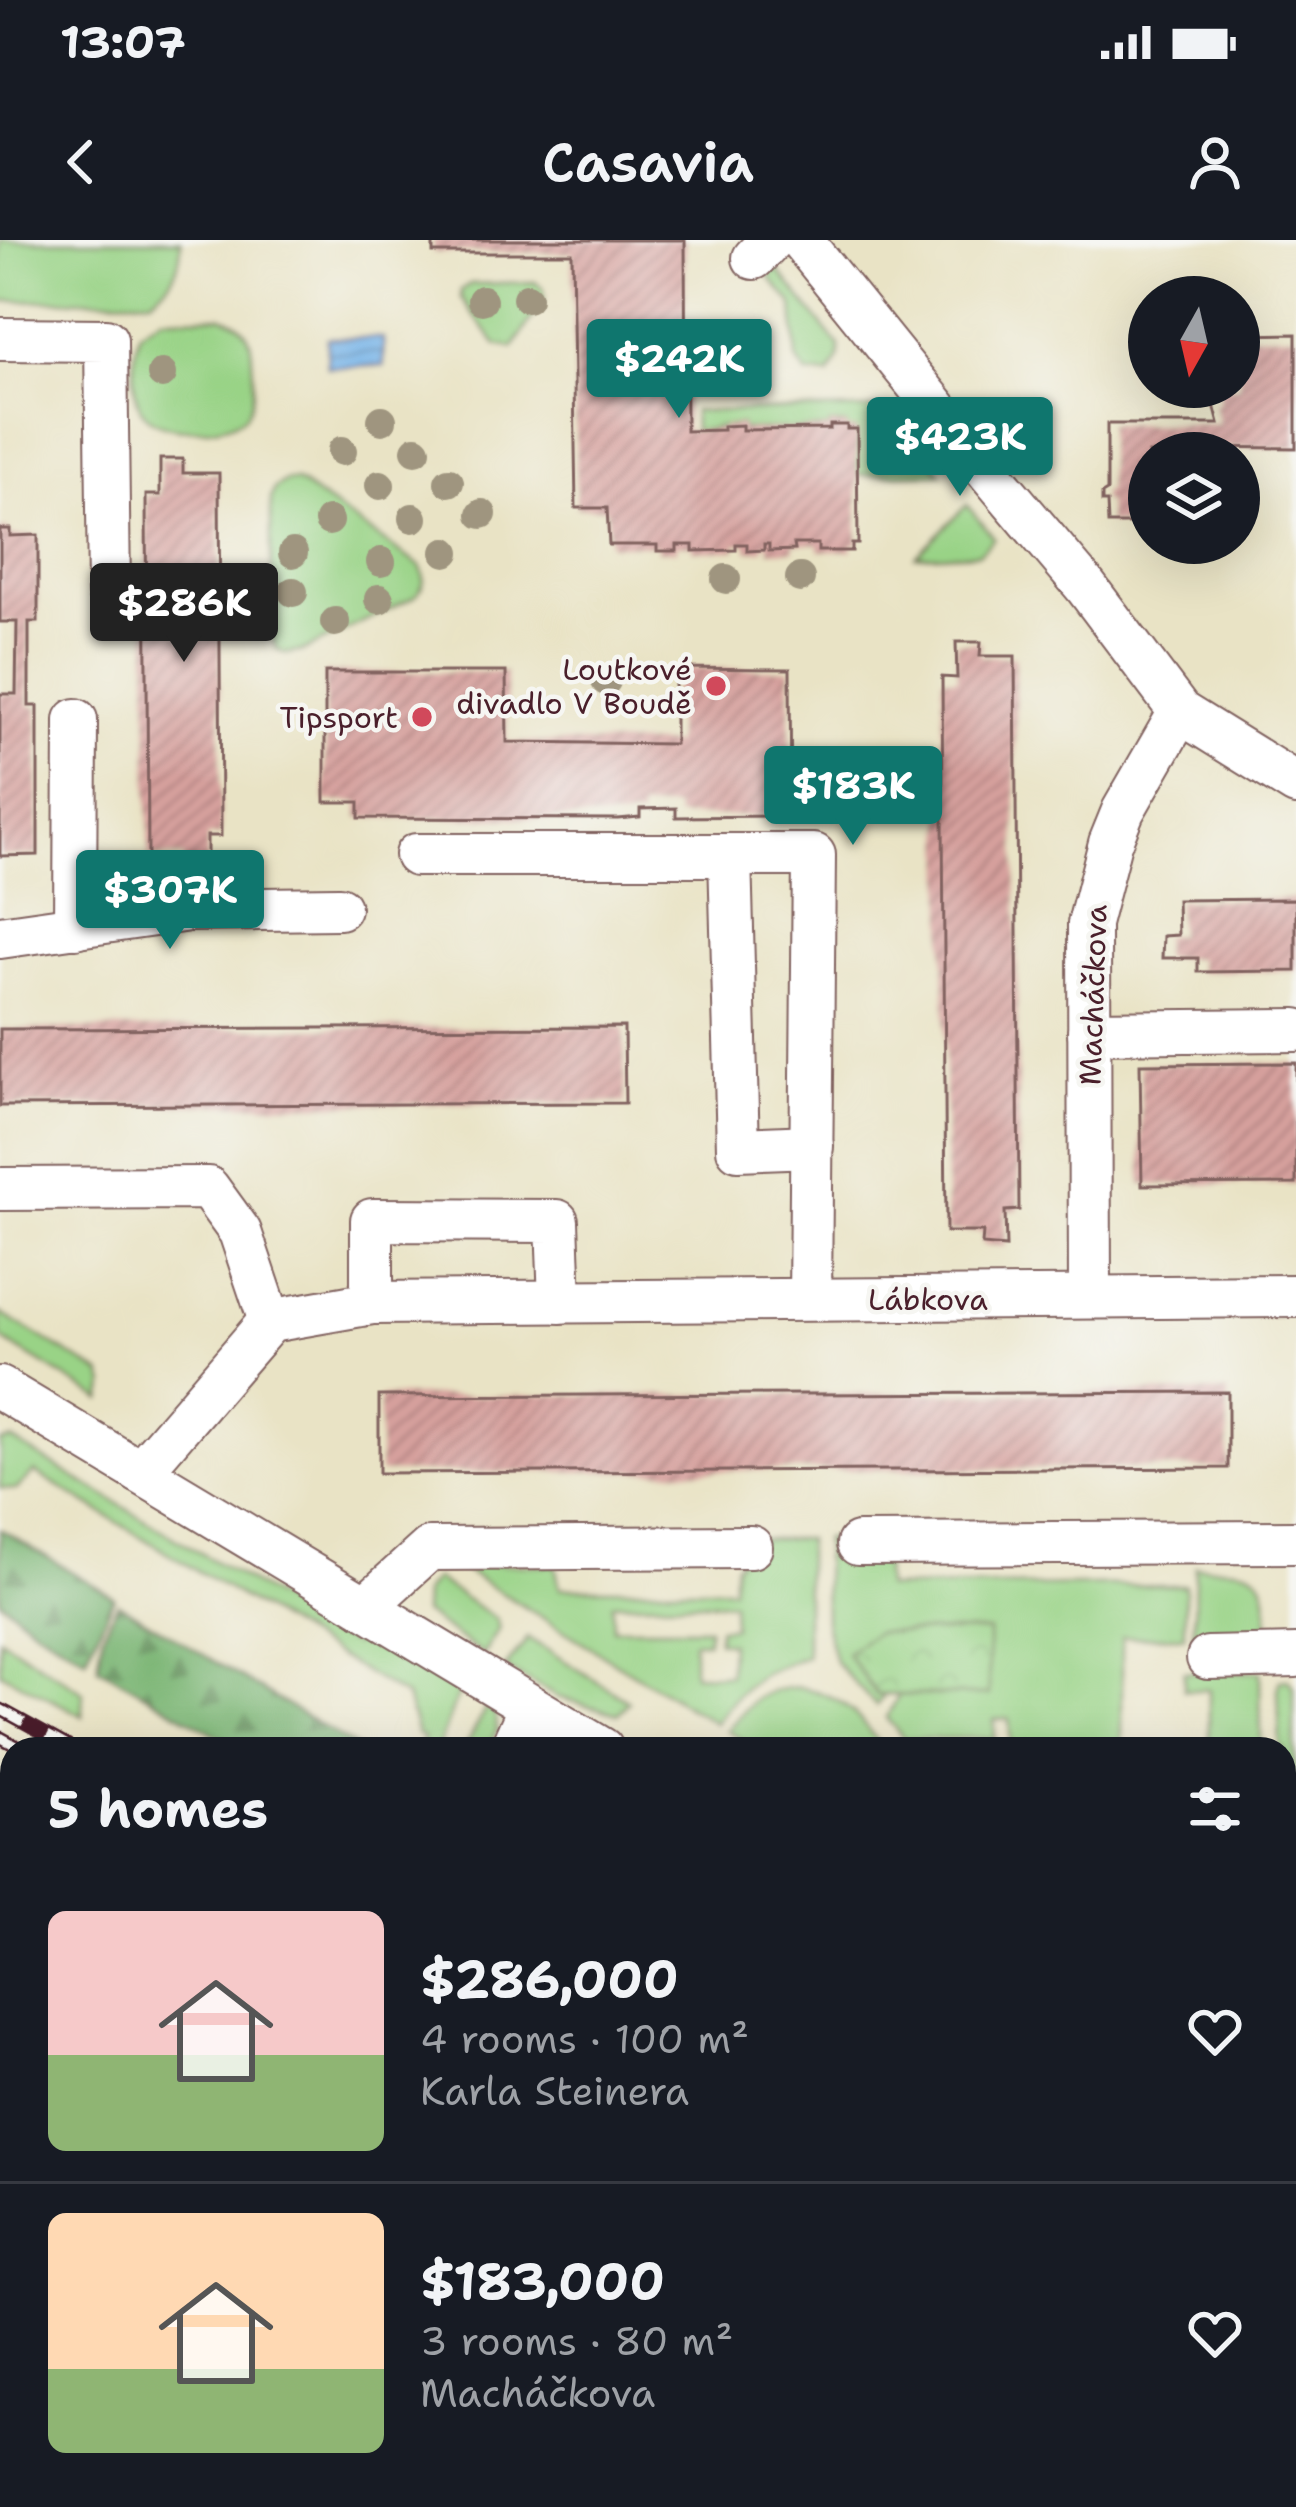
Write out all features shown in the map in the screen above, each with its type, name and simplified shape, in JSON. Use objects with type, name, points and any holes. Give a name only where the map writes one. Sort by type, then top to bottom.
[{"type":"street","points":[[801,240],[1086,586],[1180,712],[1296,784]]},
{"type":"street","points":[[0,339],[106,340],[109,592]]},
{"type":"street","name":"Macháčkova","points":[[1090,1297],[1089,923],[1124,811],[1180,712]]},
{"type":"street","points":[[75,927],[76,720]]},
{"type":"street","points":[[416,855],[814,855],[810,1299]]},
{"type":"street","points":[[730,855],[738,1149],[812,1146]]},
{"type":"street","points":[[0,937],[189,910],[340,908]]},
{"type":"street","points":[[1089,1032],[1296,1030]]},
{"type":"street","points":[[0,1189],[208,1188],[240,1232],[270,1322],[140,1472]]},
{"type":"street","points":[[372,1303],[372,1220],[556,1221],[560,1302]]},
{"type":"street","name":"Lábkova","points":[[270,1322],[372,1303],[1296,1296]]},
{"type":"street","points":[[2,1395],[140,1472],[581,1737]]},
{"type":"street","points":[[858,1544],[1296,1542]]},
{"type":"street","points":[[365,1607],[429,1549],[751,1547]]},
{"type":"street","points":[[1208,1658],[1296,1656]]},
{"type":"street","points":[[516,1737],[530,1707]]},
{"type":"green space","points":[[0,240],[181,240],[174,274],[151,299],[0,301]]},
{"type":"green space","points":[[774,265],[839,346],[839,358],[829,375],[807,374],[797,360],[793,305],[770,278]]},
{"type":"green space","points":[[535,282],[545,297],[513,348],[497,345],[461,298],[461,290],[470,284]]},
{"type":"green space","points":[[222,316],[241,326],[250,343],[253,386],[247,413],[227,425],[195,430],[152,420],[139,405],[134,384],[140,331],[162,317]]},
{"type":"green space","points":[[889,409],[941,473],[857,475],[846,425],[742,430],[741,425],[694,431],[693,411]]},
{"type":"green space","points":[[296,481],[420,566],[424,579],[414,597],[303,651],[286,654],[276,649],[271,636],[271,499],[274,489]]},
{"type":"green space","points":[[967,505],[994,538],[979,553],[916,556]]},
{"type":"green space","points":[[0,1313],[102,1374],[106,1384],[102,1400],[0,1338]]},
{"type":"green space","points":[[12,1440],[354,1645],[363,1632],[460,1688],[442,1737],[417,1734],[406,1697],[34,1472],[16,1490],[0,1488],[0,1442]]},
{"type":"green space","points":[[0,1529],[114,1597],[86,1658],[33,1627],[0,1600]]},
{"type":"green space","points":[[757,1539],[806,1539],[806,1657],[754,1681],[715,1723],[454,1564],[555,1565],[560,1588],[732,1588],[735,1564]],"holes":[[[732,1602],[733,1627],[718,1628],[718,1641],[730,1643],[729,1675],[693,1674],[693,1641],[708,1641],[708,1628],[613,1628],[612,1603]]]},
{"type":"green space","points":[[824,1539],[854,1539],[884,1565],[885,1588],[1185,1585],[1185,1636],[1122,1637],[1122,1737],[1010,1737],[1009,1719],[994,1720],[995,1737],[902,1737],[886,1718],[899,1695],[989,1694],[877,1695],[885,1695],[876,1706],[835,1662],[825,1622]]},
{"type":"green space","points":[[1195,1566],[1235,1568],[1257,1576],[1266,1596],[1268,1637],[1194,1636]]},
{"type":"green space","points":[[435,1579],[496,1619],[499,1629],[483,1655],[423,1613],[424,1592]]},
{"type":"green space","points":[[118,1603],[339,1737],[220,1737],[98,1667],[103,1633]]},
{"type":"green space","points":[[988,1631],[989,1695],[877,1695],[846,1653],[876,1632]]},
{"type":"green space","points":[[0,1638],[83,1692],[83,1716],[0,1672]]},
{"type":"green space","points":[[528,1638],[629,1701],[618,1714],[557,1697],[505,1668]]},
{"type":"green space","points":[[1184,1672],[1260,1672],[1261,1737],[1209,1737],[1209,1690],[1184,1690]]},
{"type":"green space","points":[[1287,1679],[1294,1687],[1294,1737],[1280,1737],[1280,1680]]},
{"type":"green space","points":[[799,1687],[826,1695],[848,1708],[874,1737],[738,1737],[727,1731],[757,1699]]},
{"type":"green space","points":[[487,1706],[495,1714],[493,1737],[470,1737]]},
{"type":"water","points":[[327,338],[383,338],[384,366],[327,367]]},
{"type":"building","points":[[433,240],[685,240],[686,431],[742,425],[742,430],[830,429],[830,425],[857,429],[858,544],[852,544],[852,551],[818,551],[818,544],[769,551],[769,544],[764,544],[764,550],[747,551],[747,544],[736,544],[736,550],[693,551],[693,545],[657,551],[657,545],[609,545],[607,508],[576,508],[572,253],[433,253]]},
{"type":"building","points":[[1296,334],[1296,448],[1260,448],[1260,432],[1128,432],[1128,524],[1108,524],[1107,502],[1102,502],[1107,491],[1107,424],[1219,424],[1215,408],[1260,408],[1260,335]]},
{"type":"building","points":[[160,459],[183,459],[183,473],[219,473],[221,836],[207,836],[207,871],[184,871],[184,857],[148,857],[146,495],[160,495]]},
{"type":"building","points":[[0,529],[10,529],[10,536],[38,535],[38,622],[29,622],[29,706],[38,706],[38,855],[0,856],[0,694],[16,694],[17,622],[0,622]]},
{"type":"building","points":[[956,642],[981,642],[980,656],[1015,656],[1019,1210],[1005,1211],[1006,1247],[982,1245],[983,1232],[946,1232],[942,677],[957,678]]},
{"type":"building","points":[[675,668],[790,669],[791,816],[676,817],[676,808],[640,809],[640,817],[618,819],[359,818],[359,802],[325,802],[325,672],[506,672],[507,742],[675,744]]},
{"type":"building","points":[[1296,899],[1296,971],[1198,972],[1198,958],[1162,958],[1163,936],[1178,935],[1177,900]]},
{"type":"building","points":[[624,1027],[625,1103],[0,1106],[0,1029]]},
{"type":"building","points":[[1296,1063],[1296,1184],[1142,1185],[1140,1064]]},
{"type":"building","points":[[1228,1392],[1228,1468],[379,1473],[379,1396]]},
{"type":"railway","points":[[0,1709],[51,1737]]},
{"type":"place","name":"Loutkové divadlo V Boudě","points":[[716,686]]},
{"type":"place","name":"Tipsport","points":[[422,717]]}]
